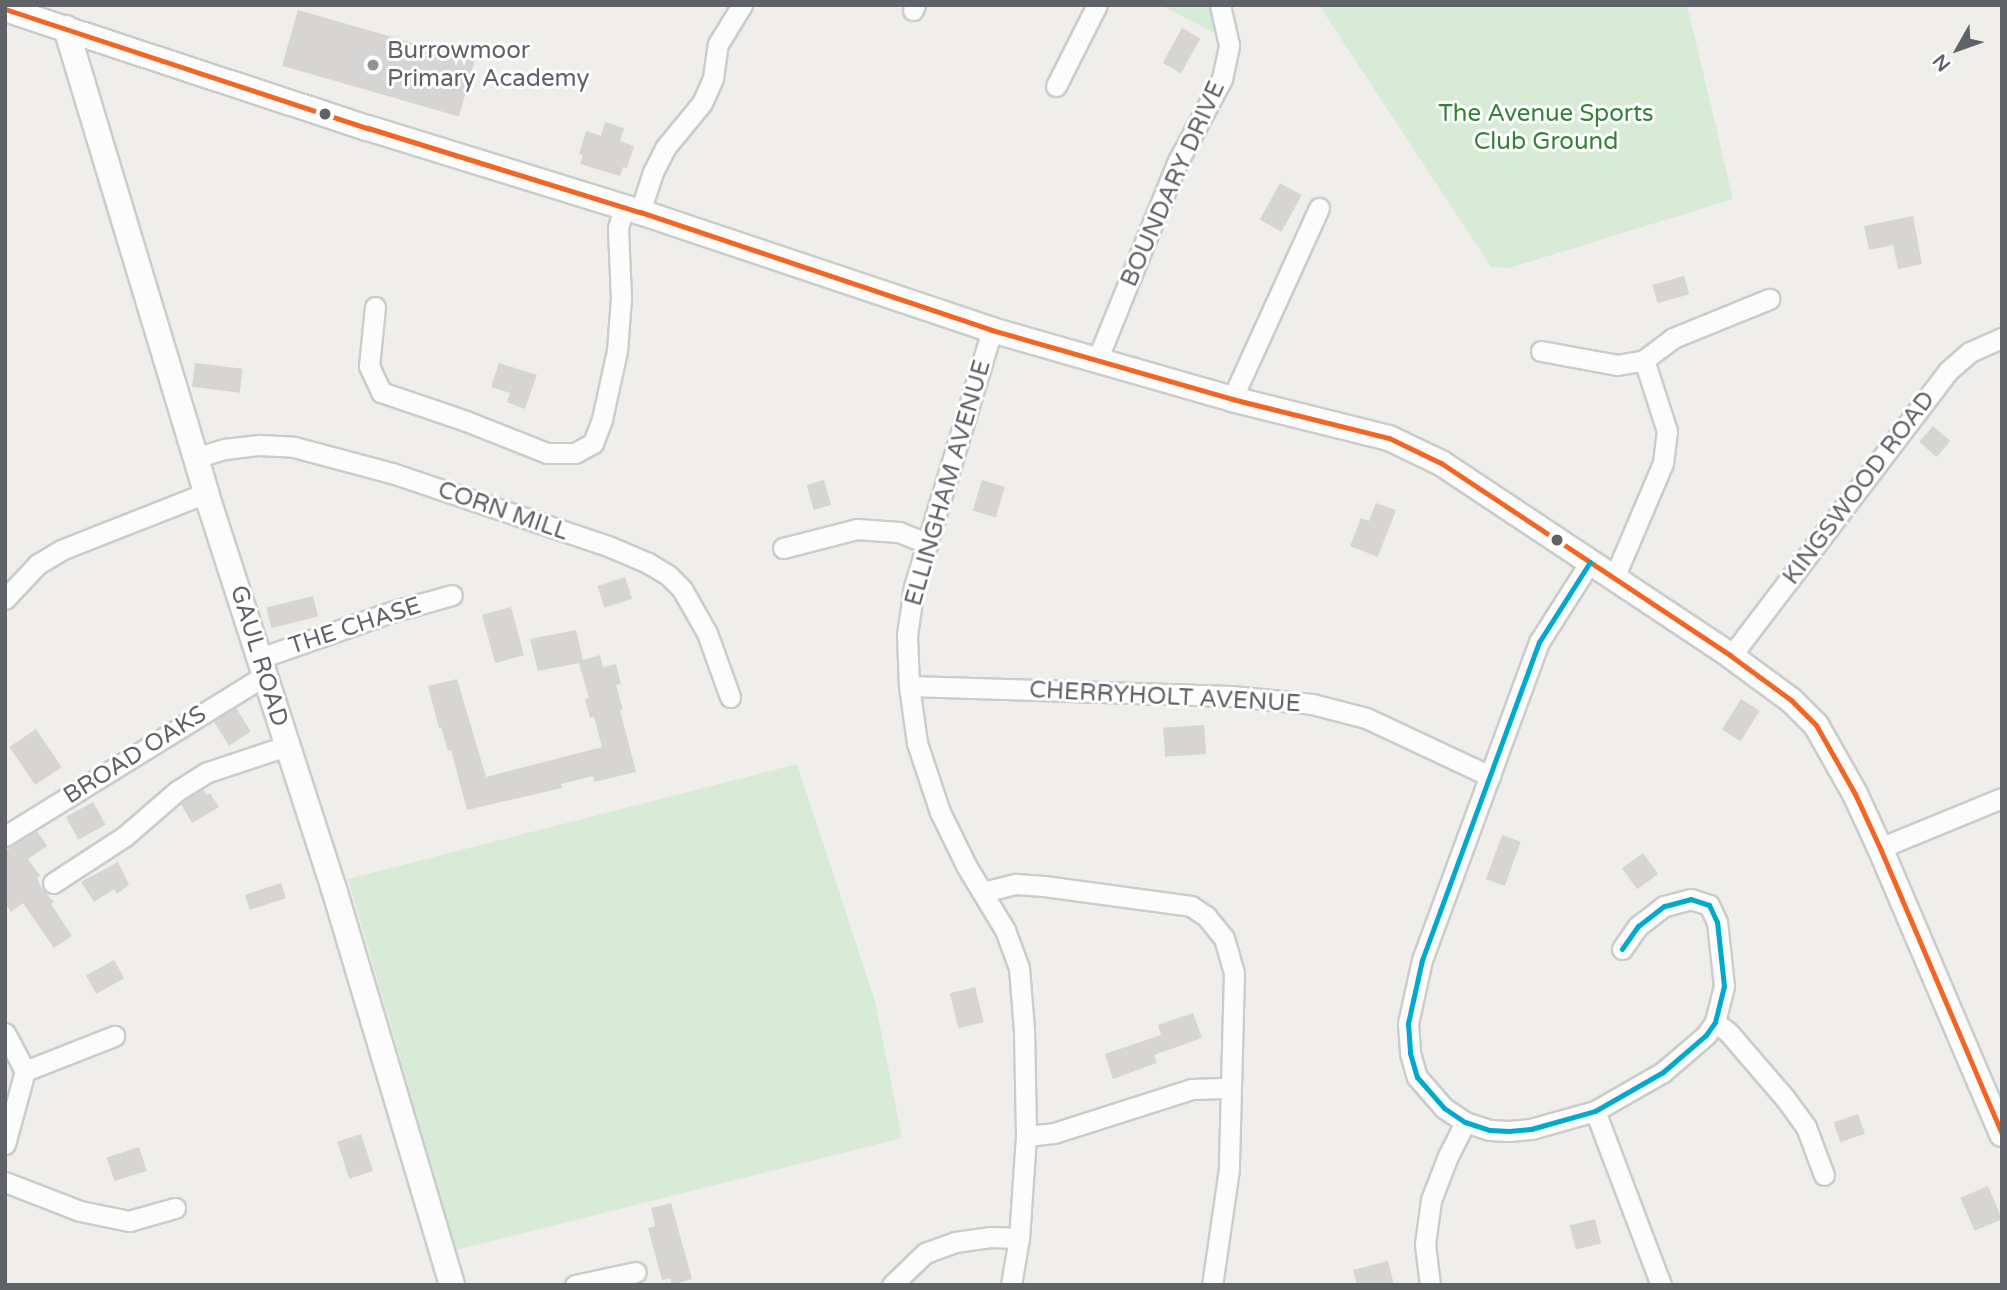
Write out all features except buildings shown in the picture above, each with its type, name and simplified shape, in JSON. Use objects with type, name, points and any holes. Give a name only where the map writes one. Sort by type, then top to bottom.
[{"type":"street","points":[[375,307],[369,366],[382,392],[478,425],[547,453],[575,453],[593,443],[602,419],[617,351],[621,298],[618,228],[632,210],[665,148],[702,103],[713,78],[718,44],[742,5]]},
{"type":"street","points":[[1056,86],[1097,5]]},
{"type":"street","name":"BOUNDARY DRIVE","points":[[1097,360],[1178,161],[1222,79],[1229,46],[1220,5]]},
{"type":"street","points":[[5,9],[368,128],[632,210],[992,330],[1233,400],[1390,438],[1441,463],[1731,656],[1791,700],[1816,725],[1855,794],[1880,848],[2002,1134]]},
{"type":"street","name":"GAUL ROAD","points":[[66,28],[198,457],[206,493],[334,889],[452,1285]]},
{"type":"street","points":[[1233,400],[1319,208]]},
{"type":"street","points":[[1541,351],[1617,365],[1644,360],[1673,338],[1769,299]]},
{"type":"street","name":"ELLINGHAM AVENUE","points":[[992,330],[914,587],[907,635],[909,686],[917,743],[940,812],[1005,930],[1019,968],[1024,1030],[1026,1136],[1019,1238],[1011,1285]]},
{"type":"street","name":"KINGSWOOD ROAD","points":[[1731,656],[1948,371],[1970,352],[2002,338]]},
{"type":"street","points":[[1615,578],[1663,463],[1666,442],[1667,431],[1644,360]]},
{"type":"street","name":"CORN MILL","points":[[198,457],[225,449],[294,447],[392,473],[608,546],[648,563],[668,575],[682,590],[707,633],[730,697]]},
{"type":"street","points":[[5,599],[38,564],[61,551],[206,493]]},
{"type":"street","points":[[783,548],[858,529],[899,532],[928,544]]},
{"type":"street","points":[[1590,562],[1539,642],[1422,960],[1408,1023],[1410,1053],[1417,1077],[1444,1108],[1465,1122],[1490,1130],[1509,1131],[1531,1129],[1595,1111],[1663,1072],[1706,1035],[1715,1022],[1724,986],[1717,922],[1709,905],[1691,898],[1664,906],[1639,926],[1622,949]]},
{"type":"street","name":"THE CHASE","points":[[263,666],[391,612],[452,595]]},
{"type":"street","name":"BROAD OAKS","points":[[5,836],[263,666]]},
{"type":"street","name":"CHERRYHOLT AVENUE","points":[[909,686],[1231,695],[1312,704],[1366,718],[1490,776]]},
{"type":"street","points":[[53,883],[125,836],[177,791],[230,763],[286,746]]},
{"type":"street","points":[[1880,848],[2002,798]]},
{"type":"street","points":[[983,892],[1016,884],[1191,906],[1206,916],[1224,938],[1234,972],[1229,1169],[1212,1285]]},
{"type":"street","points":[[1715,1022],[1729,1033],[1786,1098],[1806,1127],[1824,1175]]},
{"type":"street","points":[[5,1032],[25,1071],[5,1144]]},
{"type":"street","points":[[25,1071],[114,1036]]},
{"type":"street","points":[[1026,1136],[1054,1133],[1192,1089],[1230,1088]]},
{"type":"street","points":[[1595,1111],[1661,1285]]},
{"type":"street","points":[[1430,1285],[1425,1244],[1431,1200],[1465,1122]]},
{"type":"street","points":[[5,1182],[80,1211],[128,1221],[175,1208]]},
{"type":"street","points":[[892,1285],[925,1253],[955,1242],[990,1237],[1019,1238]]},
{"type":"street","points":[[575,1285],[636,1272]]},
{"type":"green space","points":[[1160,5],[1208,5],[1213,16],[1215,33]]},
{"type":"green space","name":"The Avenue Sports Club Ground","points":[[1319,5],[1687,5],[1733,199],[1509,268],[1491,267]]},
{"type":"green space","points":[[797,764],[875,1001],[902,1138],[456,1250],[348,879]]},
{"type":"transit line","points":[[5,9],[368,128],[640,212],[992,330],[1232,399],[1389,438],[1441,463],[1731,656],[1791,700],[1816,725],[1855,794],[1880,848],[2002,1134]]},
{"type":"transit line","points":[[1590,562],[1539,642],[1422,960],[1408,1023],[1410,1053],[1417,1077],[1444,1108],[1465,1122],[1490,1130],[1509,1131],[1531,1129],[1595,1111],[1663,1072],[1706,1035],[1715,1022],[1724,986],[1717,922],[1709,905],[1691,899],[1664,906],[1638,926],[1622,949]]},
{"type":"place","name":"Burrowmoor Primary Academy","points":[[373,65]]}]
